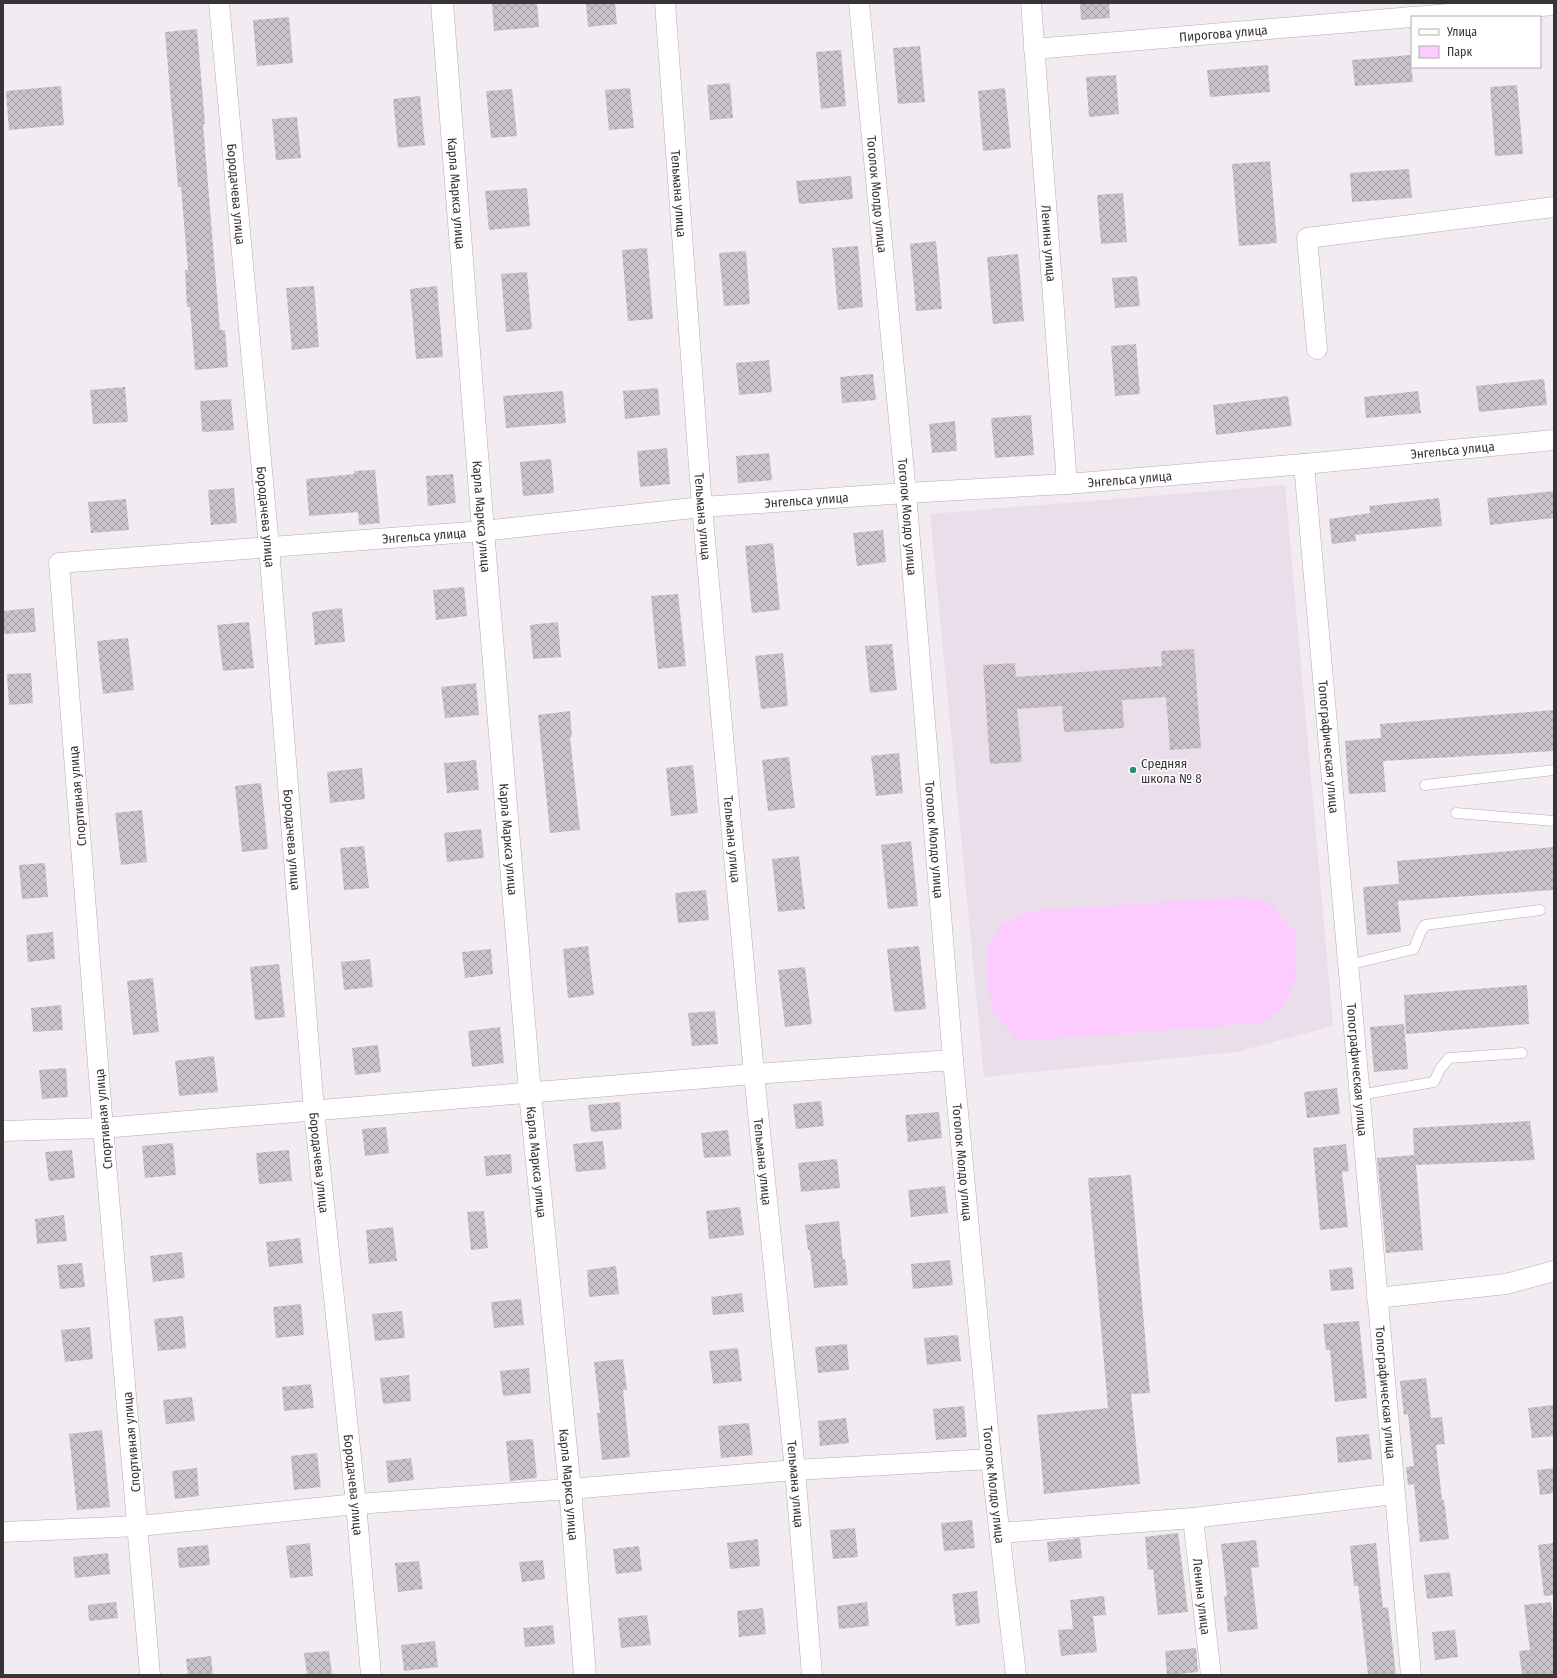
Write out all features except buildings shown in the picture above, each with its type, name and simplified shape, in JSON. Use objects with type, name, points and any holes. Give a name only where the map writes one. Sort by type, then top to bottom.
[{"type":"street","name":"Бородачева улица","points":[[219,3],[269,547],[314,1111],[356,1504],[371,1675]]},
{"type":"street","name":"Карла Маркса улица","points":[[442,3],[483,531],[530,1093],[570,1489],[585,1675]]},
{"type":"street","name":"Тельмана улица","points":[[665,3],[702,507],[754,1074],[795,1470],[812,1675]]},
{"type":"street","name":"Тоголок Молдо улица","points":[[858,3],[906,493],[953,1060],[991,1459],[1016,1675]]},
{"type":"street","name":"Ленина улица","points":[[1031,3],[1067,484]]},
{"type":"street","name":"Пирогова улица","points":[[1425,16],[1554,5]]},
{"type":"street","name":"Пирогова улица","points":[[1034,49],[1411,17]]},
{"type":"street","points":[[1317,349],[1307,238],[1554,208]]},
{"type":"street","name":"Энгельса улица","points":[[59,563],[483,531],[702,507],[1067,484],[1304,464],[1554,440]]},
{"type":"street","name":"Топографическая улица","points":[[1304,464],[1411,1675]]},
{"type":"street","name":"Спортивная улица","points":[[59,563],[103,1128],[139,1526],[150,1675]]},
{"type":"street","points":[[3,1131],[103,1128],[754,1074],[953,1060]]},
{"type":"street","points":[[1377,1298],[1506,1284],[1554,1271]]},
{"type":"street","points":[[3,1532],[139,1526],[356,1504],[570,1489],[795,1470],[991,1459]]},
{"type":"street","points":[[1000,1532],[1193,1518],[1394,1494]]},
{"type":"street","name":"Ленина улица","points":[[1193,1518],[1211,1675]]},
{"type":"lane","points":[[1425,785],[1554,770]]},
{"type":"lane","points":[[1456,813],[1554,821]]},
{"type":"lane","points":[[1348,965],[1414,949],[1420,933],[1425,925],[1540,910]]},
{"type":"lane","points":[[1359,1095],[1434,1082],[1440,1069],[1449,1058],[1522,1053]]},
{"type":"shaded area","name":"Средняя школа № 8","points":[[1285,485],[1333,1026],[1236,1052],[984,1077],[930,514]]},
{"type":"green space","points":[[1242,897],[1269,902],[1295,932],[1296,980],[1281,1011],[1259,1023],[1036,1040],[1015,1038],[994,1014],[987,984],[988,948],[1003,923],[1033,911]]},
{"type":"place","name":"Средняя школа № 8","points":[[1133,770]]}]
